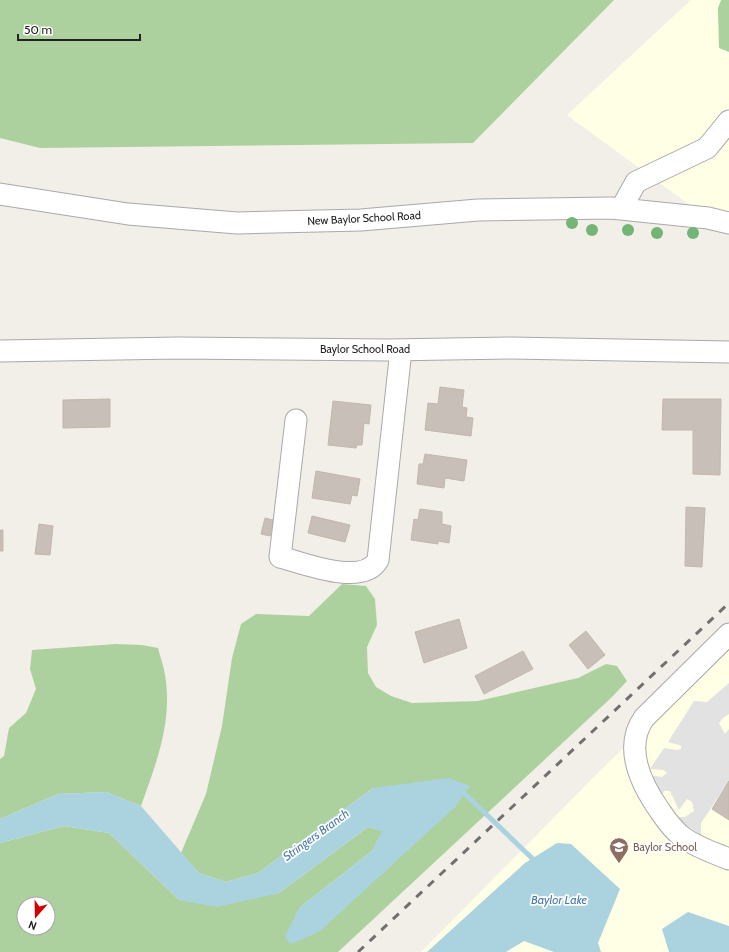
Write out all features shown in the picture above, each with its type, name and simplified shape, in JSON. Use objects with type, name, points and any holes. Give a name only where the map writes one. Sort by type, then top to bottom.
[{"type":"street","points":[[621,209],[636,182],[707,148],[729,121]]},
{"type":"street","name":"New Baylor School Road","points":[[0,194],[128,214],[237,223],[361,220],[478,210],[621,209],[708,218],[729,223]]},
{"type":"street","name":"Baylor School Road","points":[[0,351],[178,348],[401,350],[511,348],[729,352]]},
{"type":"street","points":[[296,420],[280,557],[346,573],[367,571],[375,566],[378,560],[401,350]]},
{"type":"street","points":[[729,634],[644,718],[637,727],[634,738],[636,765],[644,788],[666,819],[683,837],[700,847],[729,859]]},
{"type":"shaded area","points":[[691,0],[729,0],[729,234],[567,115]]},
{"type":"shaded area","name":"Baylor School","points":[[729,644],[729,952],[421,952],[595,776]]},
{"type":"shaded area","points":[[729,683],[729,714],[719,723],[725,734],[729,729],[729,781],[701,823],[701,835],[676,818],[662,798],[677,817],[685,817],[694,811],[692,802],[687,799],[679,810],[670,791],[664,791],[661,796],[647,775],[662,777],[667,773],[664,770],[650,769],[664,748],[677,750],[681,749],[681,746],[668,742],[694,701],[707,702]]},
{"type":"green space","points":[[0,0],[614,0],[473,143],[40,148],[0,138]]},
{"type":"green space","points":[[721,0],[729,0],[729,52],[719,48],[718,8]]},
{"type":"green space","points":[[342,584],[366,586],[375,599],[377,625],[367,647],[368,673],[376,687],[391,696],[412,703],[478,701],[578,678],[606,664],[617,666],[627,681],[613,696],[338,952],[0,952],[0,843],[64,826],[109,833],[179,900],[279,893],[368,827],[383,831],[372,851],[299,908],[455,807],[373,788],[258,873],[226,882],[199,873],[181,853],[206,794],[222,726],[232,658],[241,624],[256,614],[309,616]]},
{"type":"green space","points":[[116,644],[142,645],[158,648],[164,672],[167,692],[165,726],[162,742],[141,806],[106,792],[58,794],[0,819],[0,759],[4,756],[9,728],[26,713],[36,689],[30,669],[32,650]]},
{"type":"water","points":[[448,778],[470,786],[455,807],[319,932],[291,944],[285,937],[299,908],[372,851],[382,831],[368,827],[279,893],[217,907],[179,900],[109,833],[64,826],[0,843],[0,819],[58,794],[106,792],[141,806],[199,873],[226,882],[258,873],[373,788]]},
{"type":"water","name":"Baylor Lake","points":[[557,843],[571,844],[620,889],[598,943],[601,952],[554,952],[524,941],[506,952],[427,952],[525,863]]},
{"type":"water","points":[[688,912],[729,926],[729,952],[669,952],[662,929]]},
{"type":"building","points":[[440,387],[464,390],[462,407],[467,408],[466,417],[473,418],[471,436],[425,430],[428,403],[438,404]]},
{"type":"building","points":[[110,399],[110,427],[63,428],[63,400]]},
{"type":"building","points":[[663,399],[721,399],[720,475],[693,474],[693,430],[662,430]]},
{"type":"building","points":[[333,401],[371,405],[369,424],[364,423],[362,445],[357,445],[356,448],[328,445]]},
{"type":"building","points":[[425,454],[467,460],[464,481],[445,478],[444,488],[417,484],[419,464],[423,464]]},
{"type":"building","points":[[316,471],[360,479],[357,496],[352,495],[350,504],[312,498]]},
{"type":"building","points":[[686,507],[705,508],[702,567],[685,566]]},
{"type":"building","points":[[420,509],[442,512],[442,524],[451,526],[449,543],[438,541],[438,544],[411,540],[414,519],[418,520]]},
{"type":"building","points":[[312,516],[350,525],[345,542],[308,533]]},
{"type":"building","points":[[265,518],[273,520],[270,536],[261,534]]},
{"type":"building","points":[[39,524],[53,526],[50,555],[35,554]]},
{"type":"building","points":[[0,530],[3,530],[3,551],[0,551]]},
{"type":"building","points":[[459,619],[467,648],[424,663],[415,632]]},
{"type":"building","points":[[586,631],[605,655],[588,669],[569,645]]},
{"type":"building","points":[[523,651],[533,669],[484,694],[475,676]]},
{"type":"building","points":[[729,781],[729,820],[712,809]]},
{"type":"waterway","name":"Stringers Branch","points":[[458,794],[464,793],[536,862]]},
{"type":"railway","points":[[358,952],[729,603]]},
{"type":"place","name":"Baylor School","points":[[619,864]]}]
